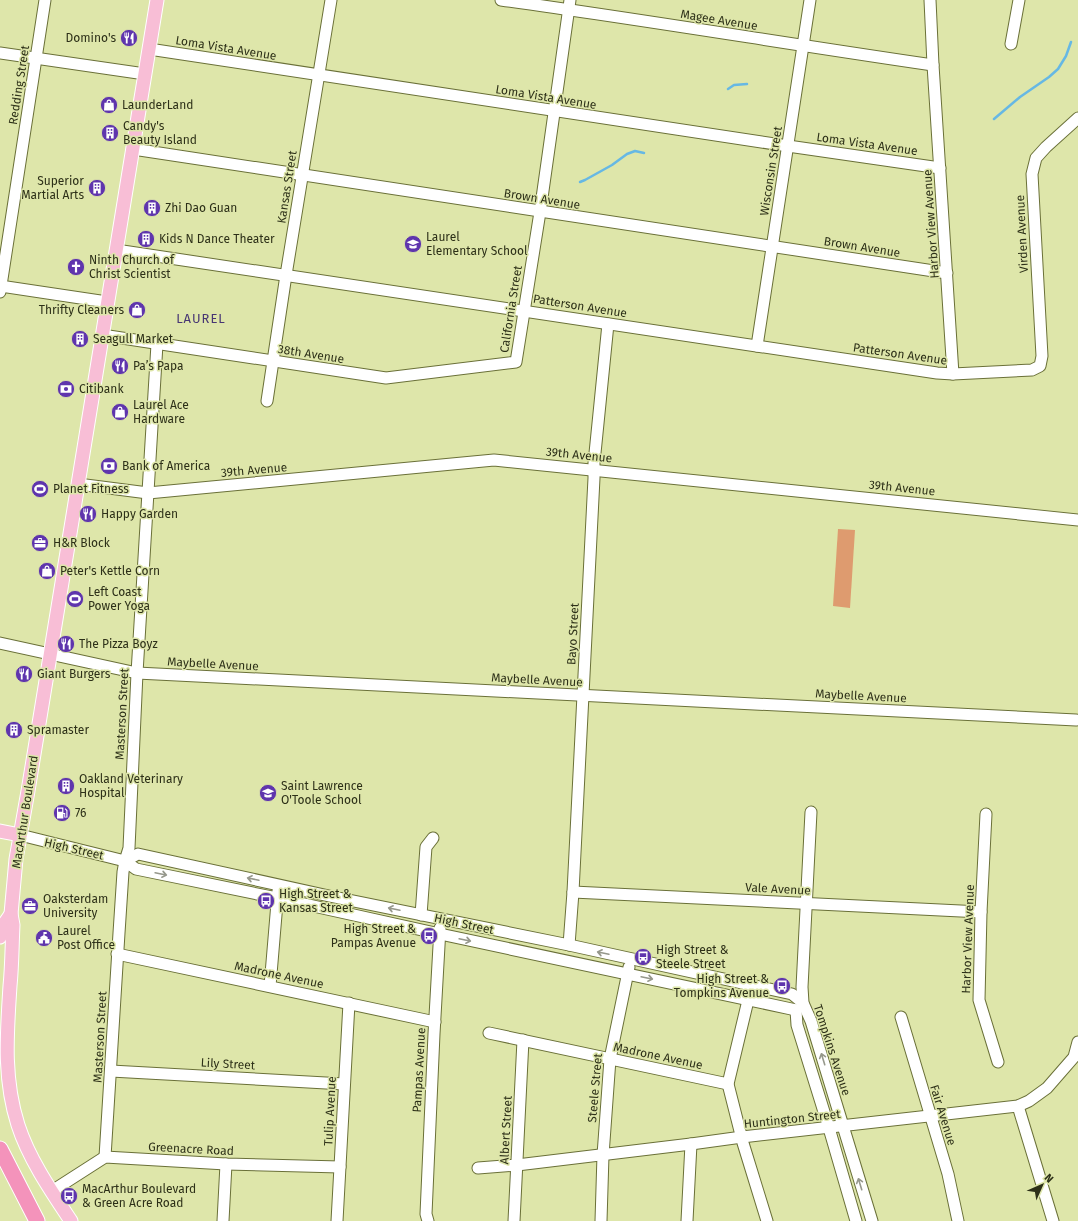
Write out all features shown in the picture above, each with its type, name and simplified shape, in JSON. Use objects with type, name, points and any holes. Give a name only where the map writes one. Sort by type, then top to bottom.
[{"type":"highway","points":[[0,1149],[37,1221]]},
{"type":"highway","points":[[0,1159],[25,1221]]},
{"type":"main road","name":"MacArthur Boulevard","points":[[70,1221],[28,1149],[18,1126],[11,1101],[7,1073],[5,983],[13,925],[11,914],[16,859],[51,654],[157,0]]},
{"type":"main road","name":"High Street","points":[[0,831],[20,836]]},
{"type":"main road","name":"MacArthur Boulevard","points":[[0,937],[4,924],[11,914]]},
{"type":"street","name":"Redding Street","points":[[0,288],[45,0]]},
{"type":"street","name":"Kansas Street","points":[[267,401],[272,361],[331,0]]},
{"type":"street","name":"Magee Avenue","points":[[501,0],[569,5],[803,46],[933,65]]},
{"type":"street","name":"Wisconsin Street","points":[[757,346],[810,0]]},
{"type":"street","name":"Harbor View Avenue","points":[[930,0],[953,374]]},
{"type":"street","points":[[1011,44],[1019,0]]},
{"type":"street","name":"California Street","points":[[516,362],[540,212],[569,5]]},
{"type":"street","name":"Loma Vista Avenue","points":[[149,49],[940,168]]},
{"type":"street","points":[[0,53],[144,74]]},
{"type":"street","name":"Virden Avenue","points":[[1040,366],[1042,356],[1032,174],[1036,158],[1078,118]]},
{"type":"street","name":"Brown Avenue","points":[[133,149],[947,273]]},
{"type":"street","name":"Patterson Avenue","points":[[116,250],[937,373],[953,374],[1032,370],[1040,366]]},
{"type":"street","points":[[0,288],[108,302]]},
{"type":"street","name":"Bayo Street","points":[[569,945],[573,892],[594,462],[608,324]]},
{"type":"street","name":"38th Avenue","points":[[102,336],[386,378],[516,362]]},
{"type":"street","name":"Masterson Street","points":[[105,1157],[117,954],[125,861],[128,848],[157,344]]},
{"type":"street","name":"39th Avenue","points":[[78,484],[148,493],[494,460],[1078,520]]},
{"type":"street","name":"Maybelle Avenue","points":[[0,643],[138,672],[1076,720]]},
{"type":"street","name":"Tompkins Avenue","points":[[811,812],[802,986],[797,1025],[856,1221]]},
{"type":"street","name":"Harbor View Avenue","points":[[986,814],[978,1000],[998,1062]]},
{"type":"street","name":"High Street","points":[[20,836],[125,861],[136,869],[748,999],[799,1006]]},
{"type":"street","points":[[421,915],[426,846],[433,838]]},
{"type":"street","name":"High Street","points":[[125,861],[138,854],[441,920],[569,945],[793,994],[799,1006]]},
{"type":"street","points":[[270,986],[279,884]]},
{"type":"street","name":"Vale Avenue","points":[[573,892],[981,912]]},
{"type":"street","name":"Pampas Avenue","points":[[428,1221],[426,1214],[441,920]]},
{"type":"street","name":"Madrone Avenue","points":[[117,954],[435,1022]]},
{"type":"street","name":"Steele Street","points":[[601,1221],[603,1155],[610,1059],[631,959]]},
{"type":"street","points":[[751,986],[728,1084],[767,1221]]},
{"type":"street","name":"Tulip Avenue","points":[[337,1221],[349,1003]]},
{"type":"street","name":"Tompkins Avenue","points":[[799,1006],[811,1022],[872,1221]]},
{"type":"street","name":"Fair Avenue","points":[[901,1017],[948,1174],[958,1221]]},
{"type":"street","name":"Madrone Avenue","points":[[489,1033],[728,1084]]},
{"type":"street","name":"Albert Street","points":[[514,1221],[523,1040]]},
{"type":"street","name":"Huntington Street","points":[[478,1168],[517,1165],[742,1137],[1018,1106],[1029,1102],[1047,1088],[1076,1061],[1078,1042]]},
{"type":"street","name":"Lily Street","points":[[111,1071],[344,1084]]},
{"type":"street","points":[[1018,1106],[1053,1221]]},
{"type":"street","points":[[687,1221],[691,1144]]},
{"type":"street","points":[[52,1191],[105,1157]]},
{"type":"street","name":"Greenacre Road","points":[[105,1157],[226,1164],[340,1167]]},
{"type":"street","points":[[223,1221],[226,1164]]},
{"type":"shaded area","points":[[838,529],[855,530],[850,608],[833,606]]},
{"type":"waterway","points":[[994,119],[1020,97],[1058,69],[1066,56],[1071,42]]},
{"type":"waterway","points":[[728,89],[734,85],[747,84]]},
{"type":"waterway","points":[[580,182],[612,165],[627,154],[635,151],[644,153]]},
{"type":"place","name":"Domino's","points":[[129,38]]},
{"type":"place","name":"LaunderLand","points":[[109,105]]},
{"type":"place","name":"Candy's Beauty Island","points":[[110,133]]},
{"type":"place","name":"Superior Martial Arts","points":[[97,188]]},
{"type":"place","name":"Zhi Dao Guan","points":[[152,208]]},
{"type":"place","name":"Kids N Dance Theater","points":[[146,239]]},
{"type":"place","name":"Laurel Elementary School","points":[[413,244]]},
{"type":"place","name":"Ninth Church of Christ Scientist","points":[[76,267]]},
{"type":"place","name":"Thrifty Cleaners","points":[[137,310]]},
{"type":"place","name":"Seagull Market","points":[[80,339]]},
{"type":"place","name":"Pa’s Papa","points":[[120,366]]},
{"type":"place","name":"Citibank","points":[[66,389]]},
{"type":"place","name":"Laurel Ace Hardware","points":[[120,412]]},
{"type":"place","name":"Bank of America","points":[[109,466]]},
{"type":"place","name":"Planet Fitness","points":[[40,489]]},
{"type":"place","name":"Happy Garden","points":[[88,514]]},
{"type":"place","name":"H&R Block","points":[[40,543]]},
{"type":"place","name":"Peter's Kettle Corn","points":[[47,571]]},
{"type":"place","name":"Left Coast Power Yoga","points":[[75,599]]},
{"type":"place","name":"The Pizza Boyz","points":[[66,644]]},
{"type":"place","name":"Giant Burgers","points":[[24,674]]},
{"type":"place","name":"Spramaster","points":[[14,730]]},
{"type":"place","name":"Oakland Veterinary Hospital","points":[[66,786]]},
{"type":"place","name":"Saint Lawrence O'Toole School","points":[[268,793]]},
{"type":"place","name":"76","points":[[62,813]]},
{"type":"place","name":"High Street & Kansas Street","points":[[266,901]]},
{"type":"place","name":"Oaksterdam University","points":[[30,906]]},
{"type":"place","name":"High Street & Pampas Avenue","points":[[429,936]]},
{"type":"place","name":"Laurel Post Office","points":[[44,938]]},
{"type":"place","name":"High Street & Steele Street","points":[[643,957]]},
{"type":"place","name":"High Street & Tompkins Avenue","points":[[782,986]]},
{"type":"place","name":"MacArthur Boulevard & Green Acre Road","points":[[69,1196]]},
{"type":"district","name":"LAUREL","points":[[201,318]]}]
